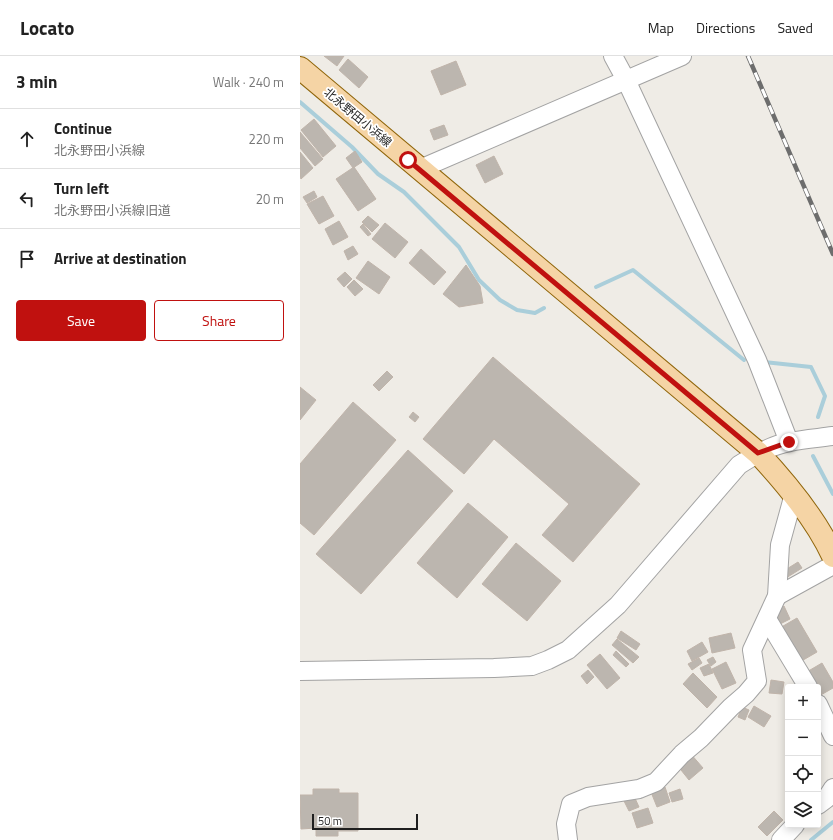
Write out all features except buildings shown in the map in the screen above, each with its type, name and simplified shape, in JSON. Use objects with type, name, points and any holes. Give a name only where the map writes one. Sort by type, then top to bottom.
[{"type":"main road","name":"北永野田小浜線","points":[[300,68],[758,453],[794,494],[827,542],[833,556]]},
{"type":"street","points":[[613,56],[626,80],[757,360],[789,442]]},
{"type":"street","points":[[420,170],[682,56]]},
{"type":"street","points":[[300,671],[494,668],[532,666],[548,660],[568,650],[618,605],[739,465],[758,453],[789,442],[833,436]]},
{"type":"street","points":[[568,840],[566,824],[571,804],[588,797],[639,789],[656,782],[682,754],[701,738],[746,694],[757,681],[752,650],[777,596],[780,545],[794,494]]},
{"type":"street","points":[[777,596],[833,565]]},
{"type":"street","points":[[767,619],[806,684]]},
{"type":"street","points":[[821,710],[833,736]]},
{"type":"street","points":[[821,803],[826,799],[833,788]]},
{"type":"street","points":[[781,840],[792,828]]},
{"type":"waterway","points":[[300,102],[352,147],[378,174],[404,192],[459,247],[479,280],[500,300],[517,310],[535,313],[544,308]]},
{"type":"waterway","points":[[596,287],[633,270],[744,360]]},
{"type":"waterway","points":[[764,362],[811,367],[825,396],[818,417]]},
{"type":"waterway","points":[[813,456],[833,494]]},
{"type":"waterway","points":[[811,840],[833,822]]},
{"type":"railway","points":[[748,56],[833,254]]},
{"type":"route","points":[[408,160],[758,453],[789,442]]}]
